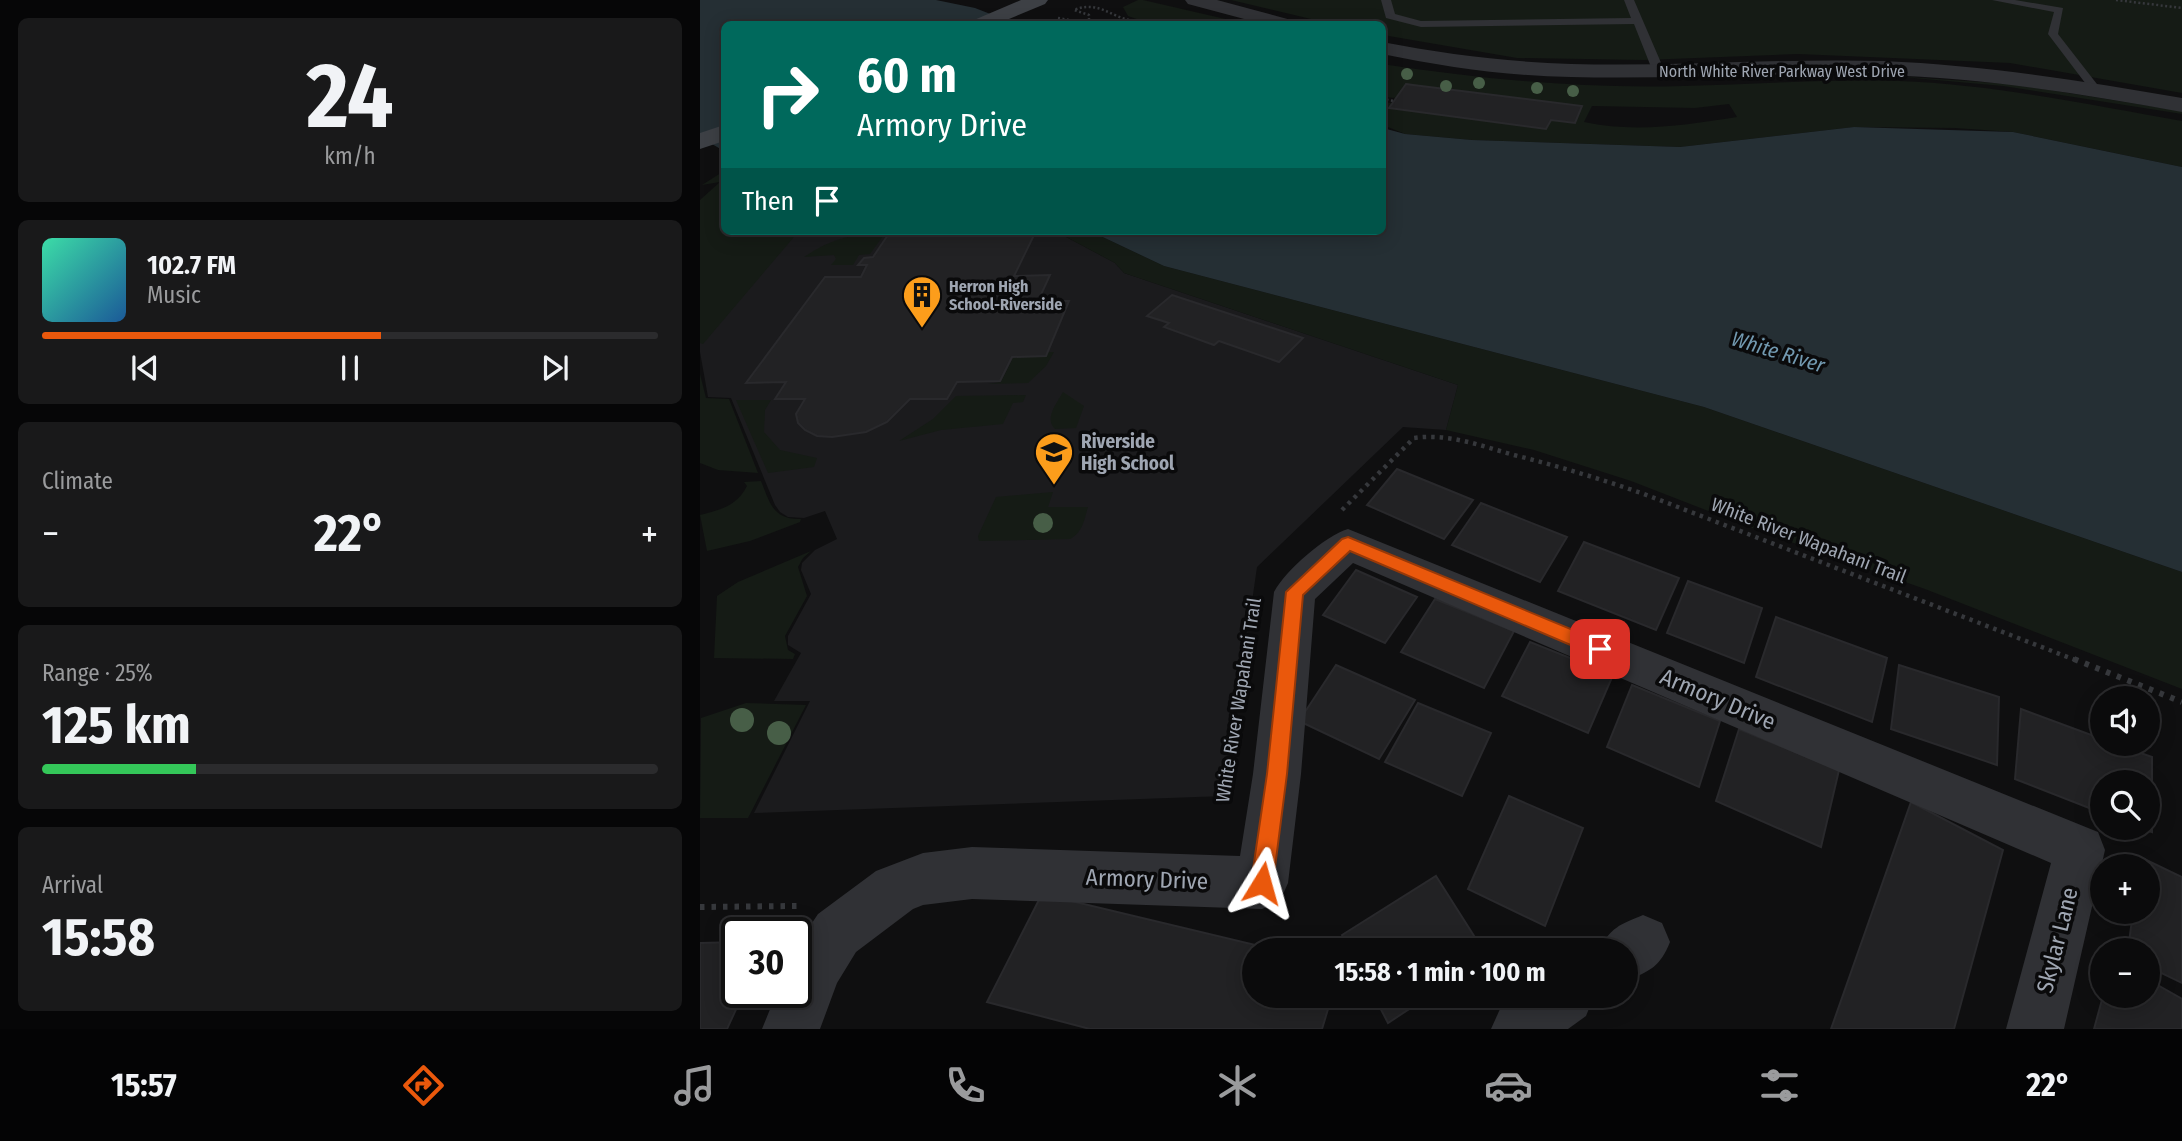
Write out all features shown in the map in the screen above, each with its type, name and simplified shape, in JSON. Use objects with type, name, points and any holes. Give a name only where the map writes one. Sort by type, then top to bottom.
[{"type":"main road","points":[[991,21],[1038,7]]},
{"type":"main road","points":[[700,142],[721,133]]},
{"type":"street","points":[[1195,0],[1273,21]]},
{"type":"street","name":"North White River Parkway West Drive","points":[[1386,49],[1477,66],[1567,72],[1882,68],[1973,75],[2096,90],[2182,105]]},
{"type":"street","name":"Armory Drive","points":[[791,1029],[816,966],[836,933],[895,890],[923,879],[972,873],[1262,883],[1277,774],[1295,592],[1348,544],[2080,850]]},
{"type":"street","name":"Skylar Lane","points":[[2035,1029],[2080,850]]},
{"type":"street","points":[[1520,1029],[1549,1008]]},
{"type":"lane","points":[[1387,0],[1390,16],[1421,24],[1638,21]]},
{"type":"lane","points":[[1629,0],[1659,72]]},
{"type":"lane","points":[[1997,0],[2059,10],[2053,34],[2096,90]]},
{"type":"path","points":[[2116,0],[2182,8]]},
{"type":"path","points":[[1085,21],[1089,20],[1089,15],[1074,10],[1084,6],[1107,9],[1114,17],[1138,21]]},
{"type":"path","points":[[1038,7],[1078,21]]},
{"type":"path","points":[[1386,100],[1394,101]]},
{"type":"path","name":"White River Wapahani Trail","points":[[1334,518],[1414,438],[1444,437],[1555,464],[1700,514],[2182,702]]},
{"type":"path","points":[[700,907],[792,907],[800,904]]},
{"type":"shaded area","points":[[1143,0],[1234,21],[1142,21],[1128,16],[1123,7]]},
{"type":"shaded area","points":[[1231,0],[2182,0],[2182,93],[2010,63],[1798,54],[1644,60],[1517,58],[1386,36],[1386,21],[1319,21]]},
{"type":"shaded area","points":[[1386,65],[1494,78],[1607,86],[1899,81],[1969,86],[2182,121],[2182,167],[2013,132],[1955,128],[1854,127],[1680,147],[1472,140],[1405,134],[1386,126],[1386,102],[1392,103],[1390,108],[1546,129],[1551,120],[1406,84],[1396,98],[1386,97]],"holes":[[[1729,104],[1737,117],[1680,125],[1622,127],[1584,122],[1592,106],[1695,108]]]},
{"type":"shaded area","points":[[1892,76],[2011,84],[2182,111],[2182,114],[2003,86]]},
{"type":"shaded area","points":[[721,173],[721,235],[796,235],[703,344],[700,343],[700,200],[720,182],[702,185]]},
{"type":"shaded area","name":"Riverside High School","points":[[700,211],[721,228],[721,235],[1062,235],[1115,263],[1124,273],[1458,385],[1446,430],[1403,427],[1257,567],[1224,796],[754,813],[810,701],[774,701],[801,653],[788,645],[788,636],[811,594],[801,570],[802,563],[815,550],[837,539],[825,511],[804,518],[788,517],[780,512],[731,398],[708,397],[700,352]]},
{"type":"shaded area","points":[[884,235],[870,254],[859,255],[853,265],[831,265],[836,259],[834,255],[804,257],[823,246],[843,238]]},
{"type":"shaded area","points":[[1062,235],[1098,235],[1164,266],[1704,407],[2182,572],[2182,689],[1925,589],[1765,533],[1631,481],[1534,450],[1446,430],[1458,385],[1124,273],[1115,263]]},
{"type":"shaded area","points":[[1016,352],[1054,352],[1046,366],[1028,383],[988,384],[1001,382]]},
{"type":"shaded area","points":[[700,374],[706,398],[729,399],[758,473],[718,470],[700,463]]},
{"type":"shaded area","points":[[1063,392],[1084,406],[1076,428],[1055,429],[1052,425],[1051,415]]},
{"type":"shaded area","points":[[1026,395],[1023,402],[1013,403],[1003,424],[941,430],[899,441],[933,419],[956,396]]},
{"type":"shaded area","points":[[736,400],[771,400],[765,410],[764,432],[780,450],[817,458],[814,467],[768,473]]},
{"type":"shaded area","points":[[761,481],[774,509],[784,517],[801,519],[800,522],[750,541],[707,551],[700,515],[733,503],[747,486],[744,482]]},
{"type":"shaded area","points":[[1053,492],[1048,507],[1088,507],[1078,533],[1070,539],[979,541],[978,536],[996,497]]},
{"type":"shaded area","points":[[811,551],[798,567],[807,596],[785,636],[788,650],[795,654],[793,659],[714,658],[717,596],[738,582]]},
{"type":"shaded area","points":[[746,703],[806,705],[748,818],[700,818],[701,718]]},
{"type":"water","points":[[700,0],[936,0],[975,8],[1008,21],[721,21],[721,149],[700,137]]},
{"type":"water","name":"White River","points":[[1854,127],[2013,132],[2182,167],[2182,572],[1704,407],[1164,266],[1098,235],[1386,235],[1386,129],[1405,134],[1472,140],[1680,147]]},
{"type":"building","points":[[1406,84],[1582,106],[1575,123],[1551,120],[1546,129],[1389,108]]},
{"type":"building","name":"Herron High School-Riverside","points":[[888,235],[1034,235],[1014,276],[1050,275],[1038,301],[1069,301],[1046,356],[1012,357],[1000,381],[957,382],[947,399],[910,399],[887,422],[866,432],[832,437],[817,436],[798,423],[796,414],[805,399],[775,399],[786,382],[746,383],[825,277],[861,277],[867,265],[858,265],[864,258],[873,257]]},
{"type":"building","points":[[1172,295],[1303,338],[1279,362],[1219,341],[1214,345],[1164,327],[1169,323],[1147,316]]},
{"type":"building","points":[[1397,469],[1473,500],[1444,539],[1367,505]]},
{"type":"building","points":[[1481,503],[1567,537],[1540,582],[1452,545]]},
{"type":"building","points":[[1584,542],[1679,578],[1656,630],[1558,591]]},
{"type":"building","points":[[1356,570],[1417,597],[1385,643],[1323,615]]},
{"type":"building","points":[[1688,581],[1762,608],[1744,663],[1667,633]]},
{"type":"building","points":[[1435,599],[1514,631],[1484,688],[1401,652]]},
{"type":"building","points":[[1776,617],[1887,658],[1872,722],[1756,677]]},
{"type":"building","points":[[1530,642],[1613,675],[1588,733],[1502,696]]},
{"type":"building","points":[[1336,665],[1415,700],[1379,759],[1299,721]]},
{"type":"building","points":[[1899,665],[1999,697],[1997,765],[1891,729]]},
{"type":"building","points":[[1632,685],[1720,721],[1699,787],[1607,747]]},
{"type":"building","points":[[1418,703],[1491,733],[1462,796],[1385,762]]},
{"type":"building","points":[[2021,709],[2090,735],[2090,756],[2152,757],[2152,770],[2090,770],[2090,808],[2015,779]]},
{"type":"building","points":[[1739,729],[1839,770],[1821,847],[1716,801]]},
{"type":"building","points":[[1509,796],[1583,828],[1545,926],[1468,889]]},
{"type":"building","points":[[1911,802],[2003,850],[1954,1029],[1831,1029]]},
{"type":"building","points":[[2160,867],[2182,877],[2182,983],[2160,972],[2160,938],[2130,938],[2131,924],[2160,924]]},
{"type":"building","points":[[1436,876],[1475,938],[1344,938],[1342,935]]},
{"type":"building","points":[[1042,894],[1242,942],[1242,1008],[1328,1008],[1322,1029],[1090,1029],[987,1002]]},
{"type":"building","points":[[721,942],[721,1008],[737,1008],[727,1029],[700,1029],[700,943]]},
{"type":"building","points":[[2160,986],[2182,999],[2182,1029],[2094,1029],[2100,1008],[2160,1008]]},
{"type":"building","points":[[1380,1008],[1411,1008],[1388,1023]]},
{"type":"place","name":"Herron High School-Riverside","points":[[922,329]]},
{"type":"place","name":"Riverside High School","points":[[1054,486]]},
{"type":"route","points":[[1262,883],[1277,774],[1295,592],[1348,544],[1600,649]]}]
